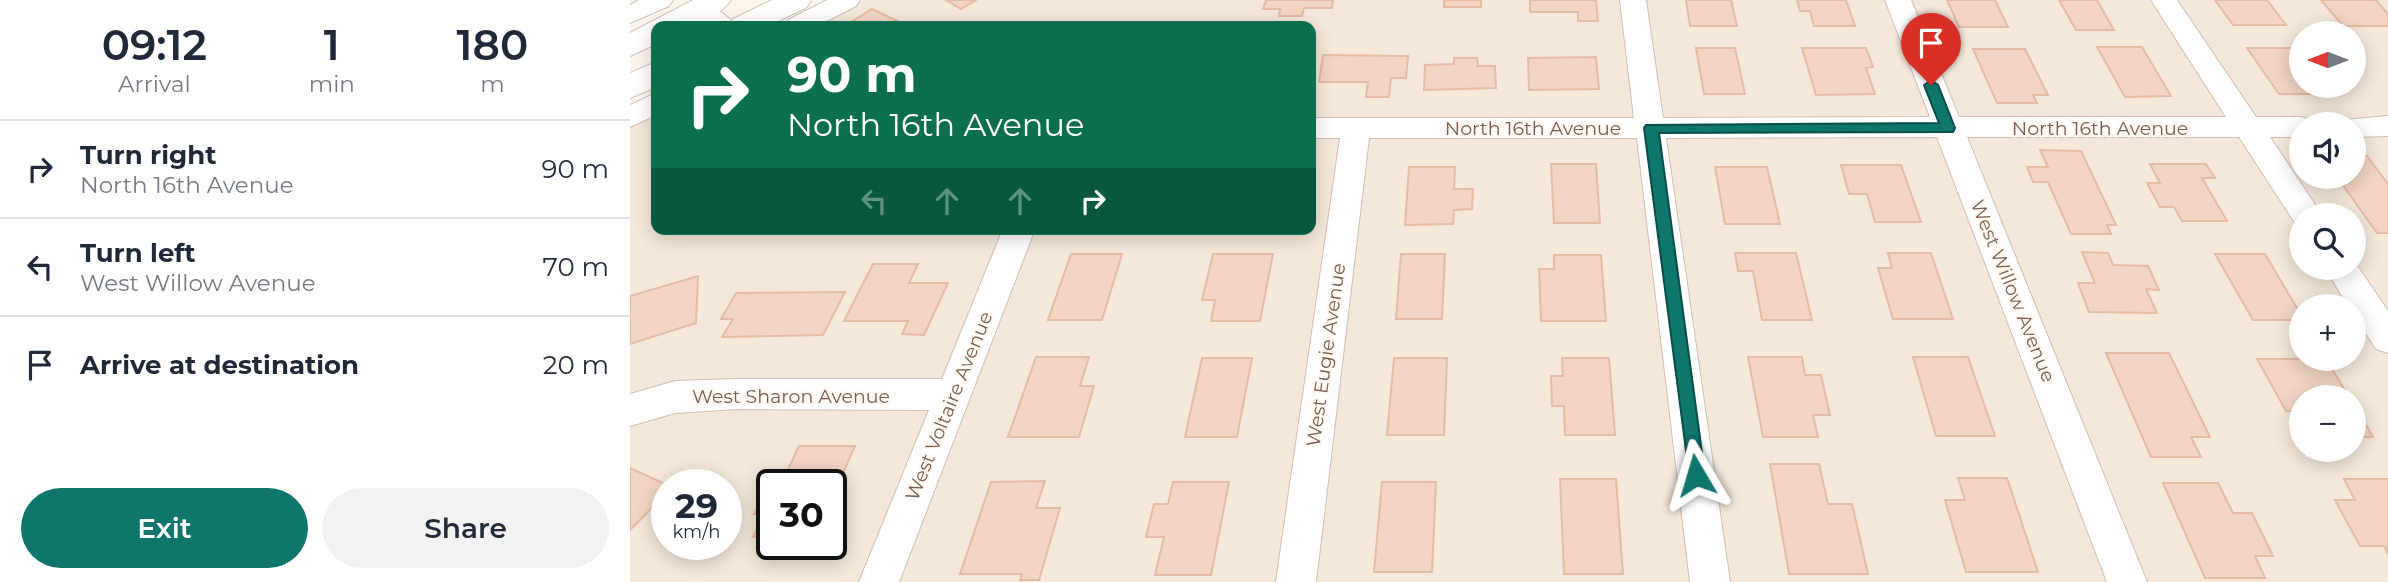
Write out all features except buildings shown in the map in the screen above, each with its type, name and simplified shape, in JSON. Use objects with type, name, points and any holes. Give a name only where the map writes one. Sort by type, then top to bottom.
[{"type":"main road","points":[[754,21],[796,0]]},
{"type":"main road","points":[[676,21],[707,5]]},
{"type":"main road","points":[[630,46],[651,35]]},
{"type":"main road","points":[[630,88],[651,76]]},
{"type":"street","points":[[630,15],[660,0]]},
{"type":"street","points":[[807,21],[847,0]]},
{"type":"street","points":[[1633,0],[1710,582]]},
{"type":"street","name":"West Willow Avenue","points":[[1898,0],[2127,582]]},
{"type":"street","points":[[2164,0],[2298,203]]},
{"type":"street","points":[[707,5],[718,21]]},
{"type":"street","points":[[630,117],[651,106]]},
{"type":"street","points":[[2366,127],[2388,126]]},
{"type":"street","name":"North 16th Avenue","points":[[1316,128],[2289,127]]},
{"type":"street","name":"West Eugie Avenue","points":[[1296,582],[1356,128]]},
{"type":"street","name":"West Voltaire Avenue","points":[[879,582],[1017,235]]},
{"type":"street","points":[[2349,280],[2388,340]]},
{"type":"street","name":"West Sharon Avenue","points":[[630,410],[675,397],[724,394],[953,396]]},
{"type":"shaded area","points":[[863,0],[2388,0],[2388,582],[630,582],[630,126],[651,114],[651,235],[1316,235],[1316,21],[823,21]]},
{"type":"route","points":[[1696,475],[1651,128],[1948,128],[1931,85]]}]
